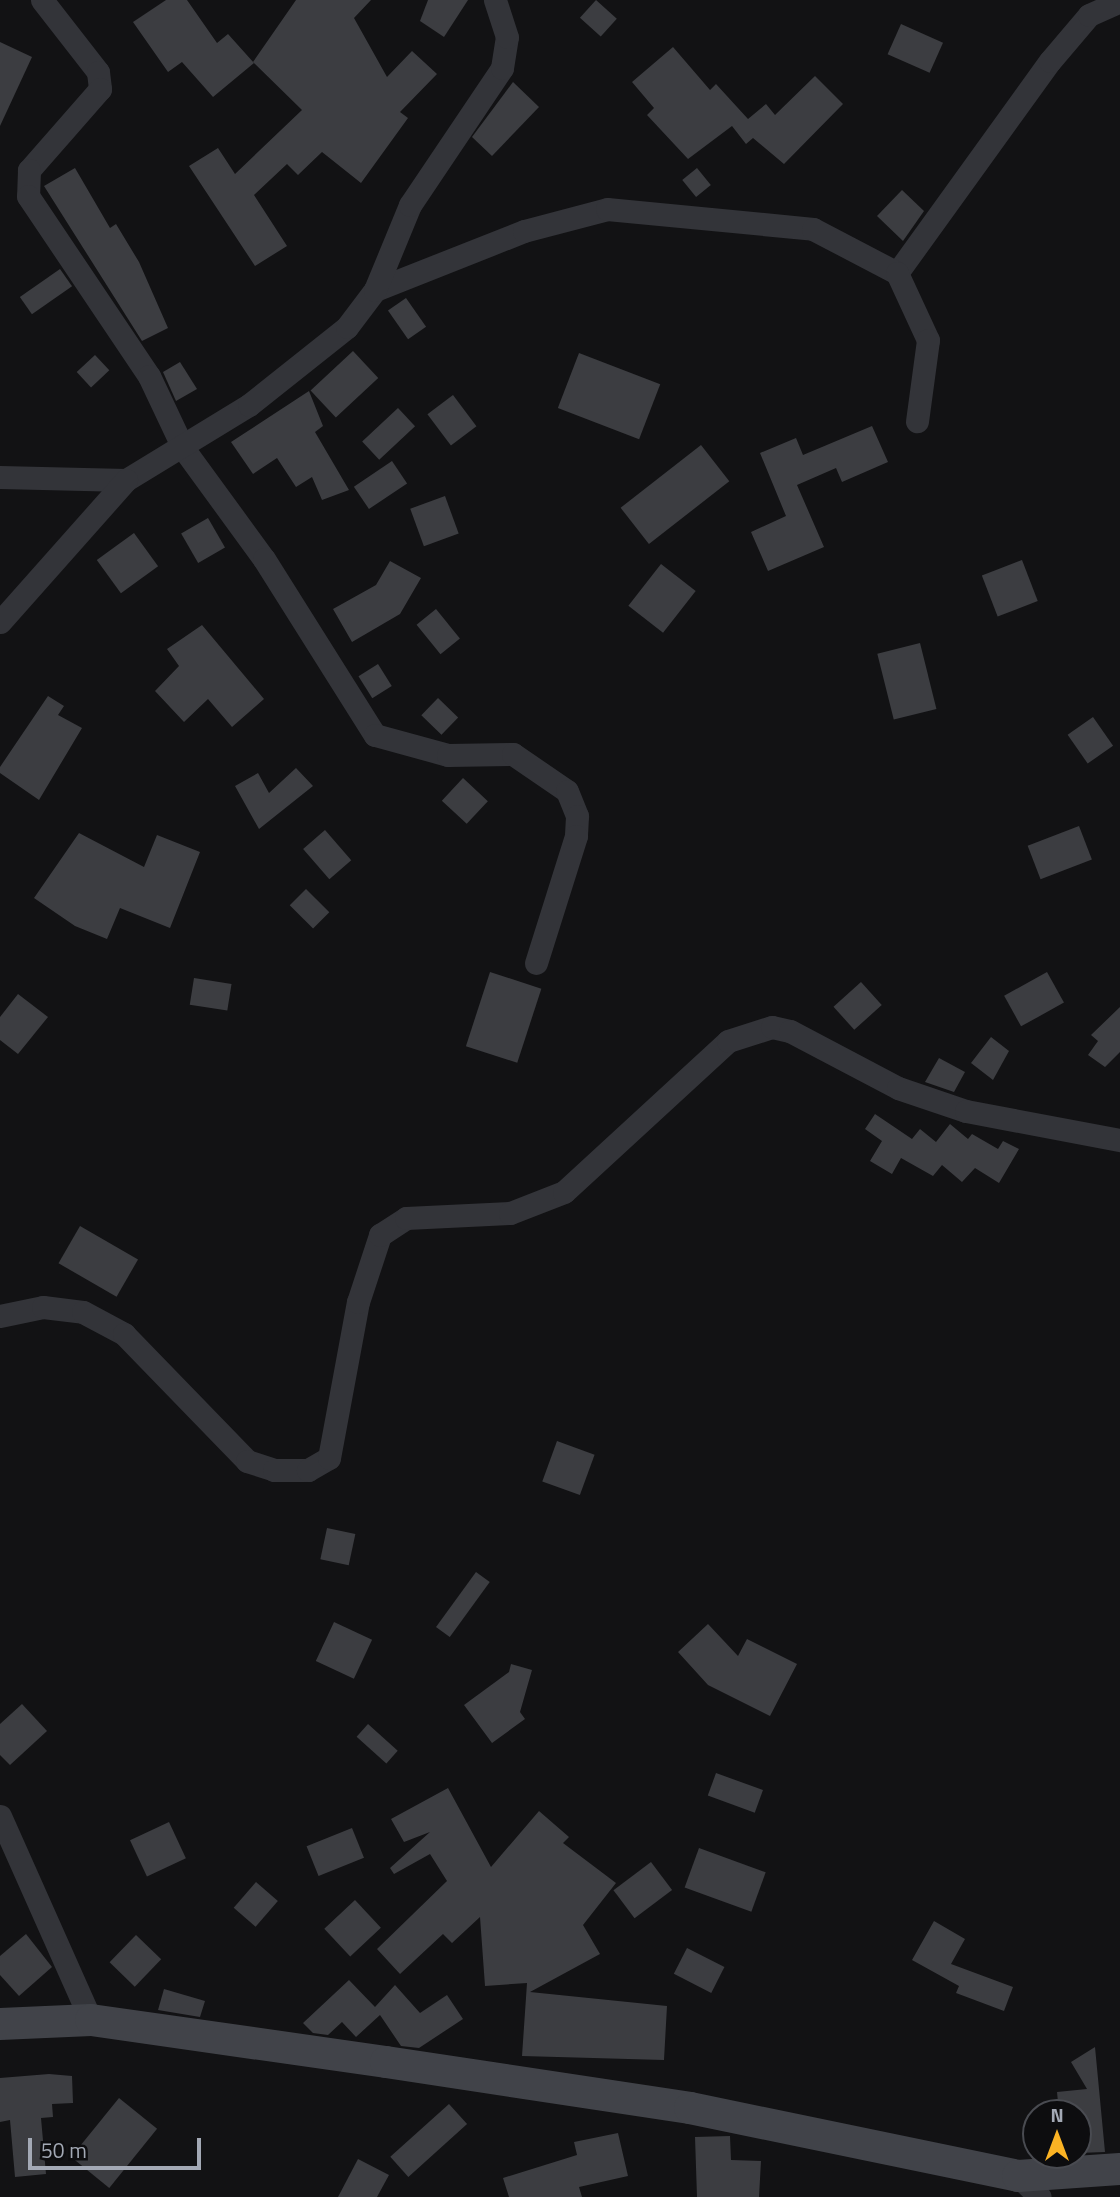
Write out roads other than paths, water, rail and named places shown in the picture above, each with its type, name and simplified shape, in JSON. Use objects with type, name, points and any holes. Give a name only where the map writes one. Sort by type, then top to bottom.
[{"type":"street","points":[[42,0],[98,72],[100,89],[29,170],[28,196],[149,376],[183,448],[264,559],[375,735],[448,755],[513,754],[567,791],[577,816],[576,836],[536,963]]},
{"type":"street","points":[[0,622],[126,480],[183,448],[249,405],[347,327],[375,290],[410,205],[502,68],[508,37],[495,0]]},
{"type":"street","points":[[897,273],[1050,61],[1089,16],[1120,1]]},
{"type":"street","points":[[375,290],[524,231],[607,209],[813,229],[897,273],[928,340],[917,421]]},
{"type":"street","points":[[0,477],[126,480]]},
{"type":"street","points":[[0,1316],[43,1307],[83,1312],[124,1334],[247,1461],[274,1471],[308,1470],[329,1458],[358,1302],[380,1234],[406,1218],[510,1213],[564,1192],[728,1041],[772,1027],[790,1031],[898,1088],[966,1111],[1120,1140]]},
{"type":"street","points":[[0,1816],[91,2020]]},
{"type":"street","points":[[0,2024],[91,2020],[690,2108],[1029,2186],[1120,2168]]}]
